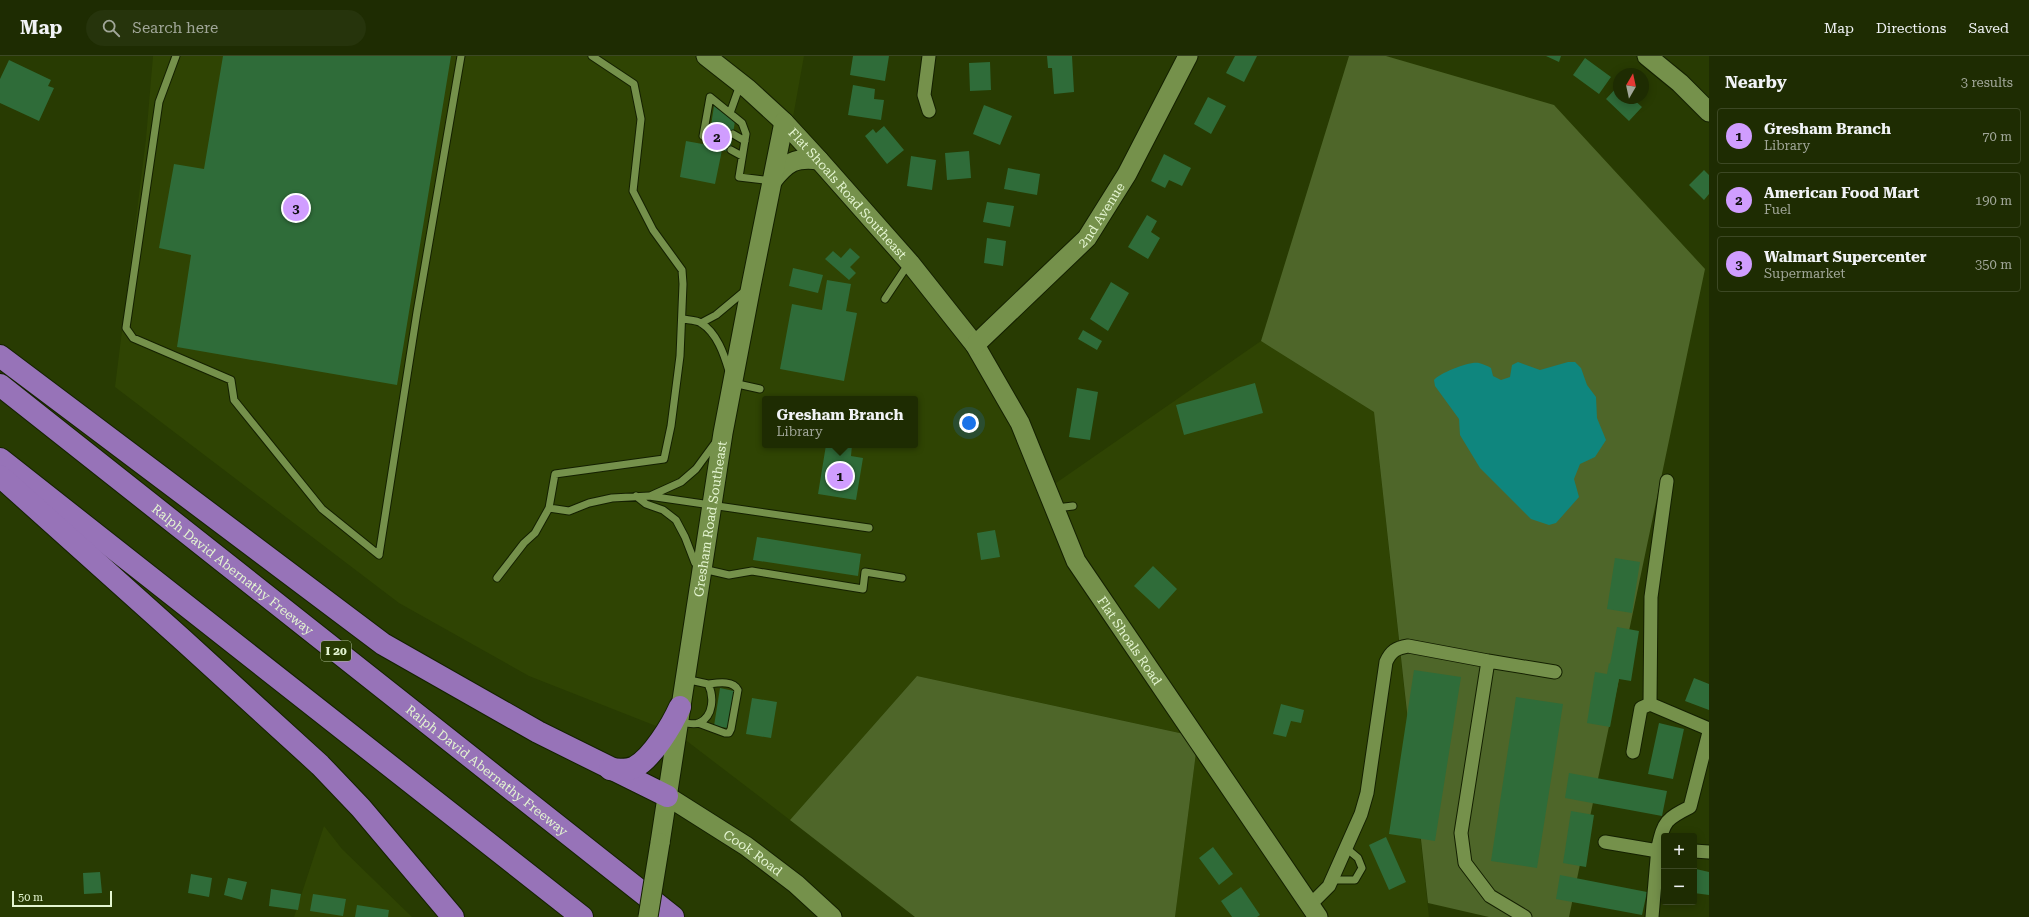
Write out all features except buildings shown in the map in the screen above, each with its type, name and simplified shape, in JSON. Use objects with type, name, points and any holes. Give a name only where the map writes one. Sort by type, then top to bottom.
[{"type":"highway","points":[[0,356],[383,644],[538,732],[667,796]]},
{"type":"highway","name":"Ralph David Abernathy Freeway","points":[[0,385],[673,917]]},
{"type":"highway","points":[[0,459],[582,917]]},
{"type":"highway","points":[[0,476],[184,640],[320,765],[361,808],[453,917]]},
{"type":"highway","points":[[610,769],[628,770],[642,762],[679,715]]},
{"type":"street","name":"Flat Shoals Road Southeast","points":[[706,56],[741,83],[784,122],[910,263],[975,345]]},
{"type":"street","points":[[929,56],[924,95],[929,111]]},
{"type":"street","name":"2nd Avenue","points":[[975,345],[1087,238],[1138,154],[1188,56]]},
{"type":"street","points":[[1647,56],[1680,83],[1709,112]]},
{"type":"street","name":"Gresham Road Southeast","points":[[648,917],[723,433],[784,122]]},
{"type":"street","points":[[772,181],[783,167],[793,161],[804,158],[819,160]]},
{"type":"street","name":"Flat Shoals Road","points":[[975,345],[1020,423],[1076,562],[1314,911]]},
{"type":"street","points":[[1650,704],[1650,597],[1667,481]]},
{"type":"street","points":[[1314,911],[1329,886],[1361,814],[1367,793],[1386,662],[1390,654],[1397,648],[1408,646],[1555,672]]},
{"type":"street","points":[[1488,660],[1461,833],[1465,863],[1490,896],[1525,917]]},
{"type":"street","points":[[1633,752],[1641,708],[1650,704],[1709,729]]},
{"type":"street","points":[[1652,917],[1663,827],[1672,816],[1690,807],[1709,732]]},
{"type":"street","name":"Cook Road","points":[[667,796],[746,846],[796,884],[832,917]]},
{"type":"street","points":[[1605,842],[1660,848]]},
{"type":"street","points":[[1697,851],[1709,852]]},
{"type":"lane","points":[[176,56],[159,102],[126,328],[133,338],[231,380],[234,400],[253,421],[322,509],[379,555],[417,312],[461,56]]},
{"type":"lane","points":[[497,578],[524,543],[535,533],[549,508],[555,474],[664,459],[674,400],[683,320],[682,270],[653,230],[633,191],[641,119],[634,84],[592,56]]},
{"type":"lane","points":[[730,113],[741,83]]},
{"type":"lane","points":[[709,138],[704,136],[709,117],[710,97],[742,123],[746,134],[739,177],[772,181]]},
{"type":"lane","points":[[733,134],[744,142]]},
{"type":"lane","points":[[731,150],[742,156]]},
{"type":"lane","points":[[885,299],[910,263]]},
{"type":"lane","points":[[701,323],[716,315],[751,286]]},
{"type":"lane","points":[[683,320],[701,323],[716,338],[725,356],[732,383],[760,389]]},
{"type":"lane","points":[[650,496],[681,482],[696,469],[709,448],[723,433]]},
{"type":"lane","points":[[636,496],[646,504],[663,510],[676,520],[695,563],[703,569],[729,575],[752,571],[863,589],[865,572],[902,578]]},
{"type":"lane","points":[[549,508],[569,510],[589,503],[612,498],[650,496],[869,528]]},
{"type":"lane","points":[[1054,509],[1073,506]]},
{"type":"lane","points":[[679,715],[725,733],[729,733],[738,690],[736,686],[732,684],[708,684],[685,678]]},
{"type":"lane","points":[[698,723],[708,716],[712,692],[708,684]]},
{"type":"lane","points":[[1331,880],[1355,880],[1362,868],[1358,858],[1346,848]]},
{"type":"shaded area","points":[[153,56],[804,56],[793,117],[975,345],[1043,492],[1261,341],[1374,412],[1429,917],[1175,917],[1198,737],[917,676],[790,820],[679,735],[529,676],[399,603],[115,387],[146,139]]},
{"type":"shaded area","points":[[1349,56],[1386,56],[1554,105],[1705,269],[1569,917],[1489,917],[1428,903],[1374,412],[1261,341]]},
{"type":"shaded area","points":[[917,676],[1198,737],[1175,917],[915,917],[790,820]]},
{"type":"shaded area","points":[[324,826],[342,849],[412,917],[294,917]]},
{"type":"water","points":[[1518,362],[1540,370],[1568,362],[1575,362],[1581,368],[1587,385],[1596,397],[1597,418],[1606,440],[1595,457],[1580,464],[1574,479],[1579,497],[1556,523],[1549,525],[1531,519],[1480,468],[1460,435],[1459,419],[1435,386],[1434,380],[1442,374],[1455,368],[1474,363],[1481,363],[1491,368],[1493,376],[1501,380],[1510,377],[1512,365]]},
{"type":"place","name":"American Food Mart","points":[[717,137]]},
{"type":"place","name":"Walmart Supercenter","points":[[296,208]]},
{"type":"place","name":"Gresham Branch","points":[[840,476]]}]
